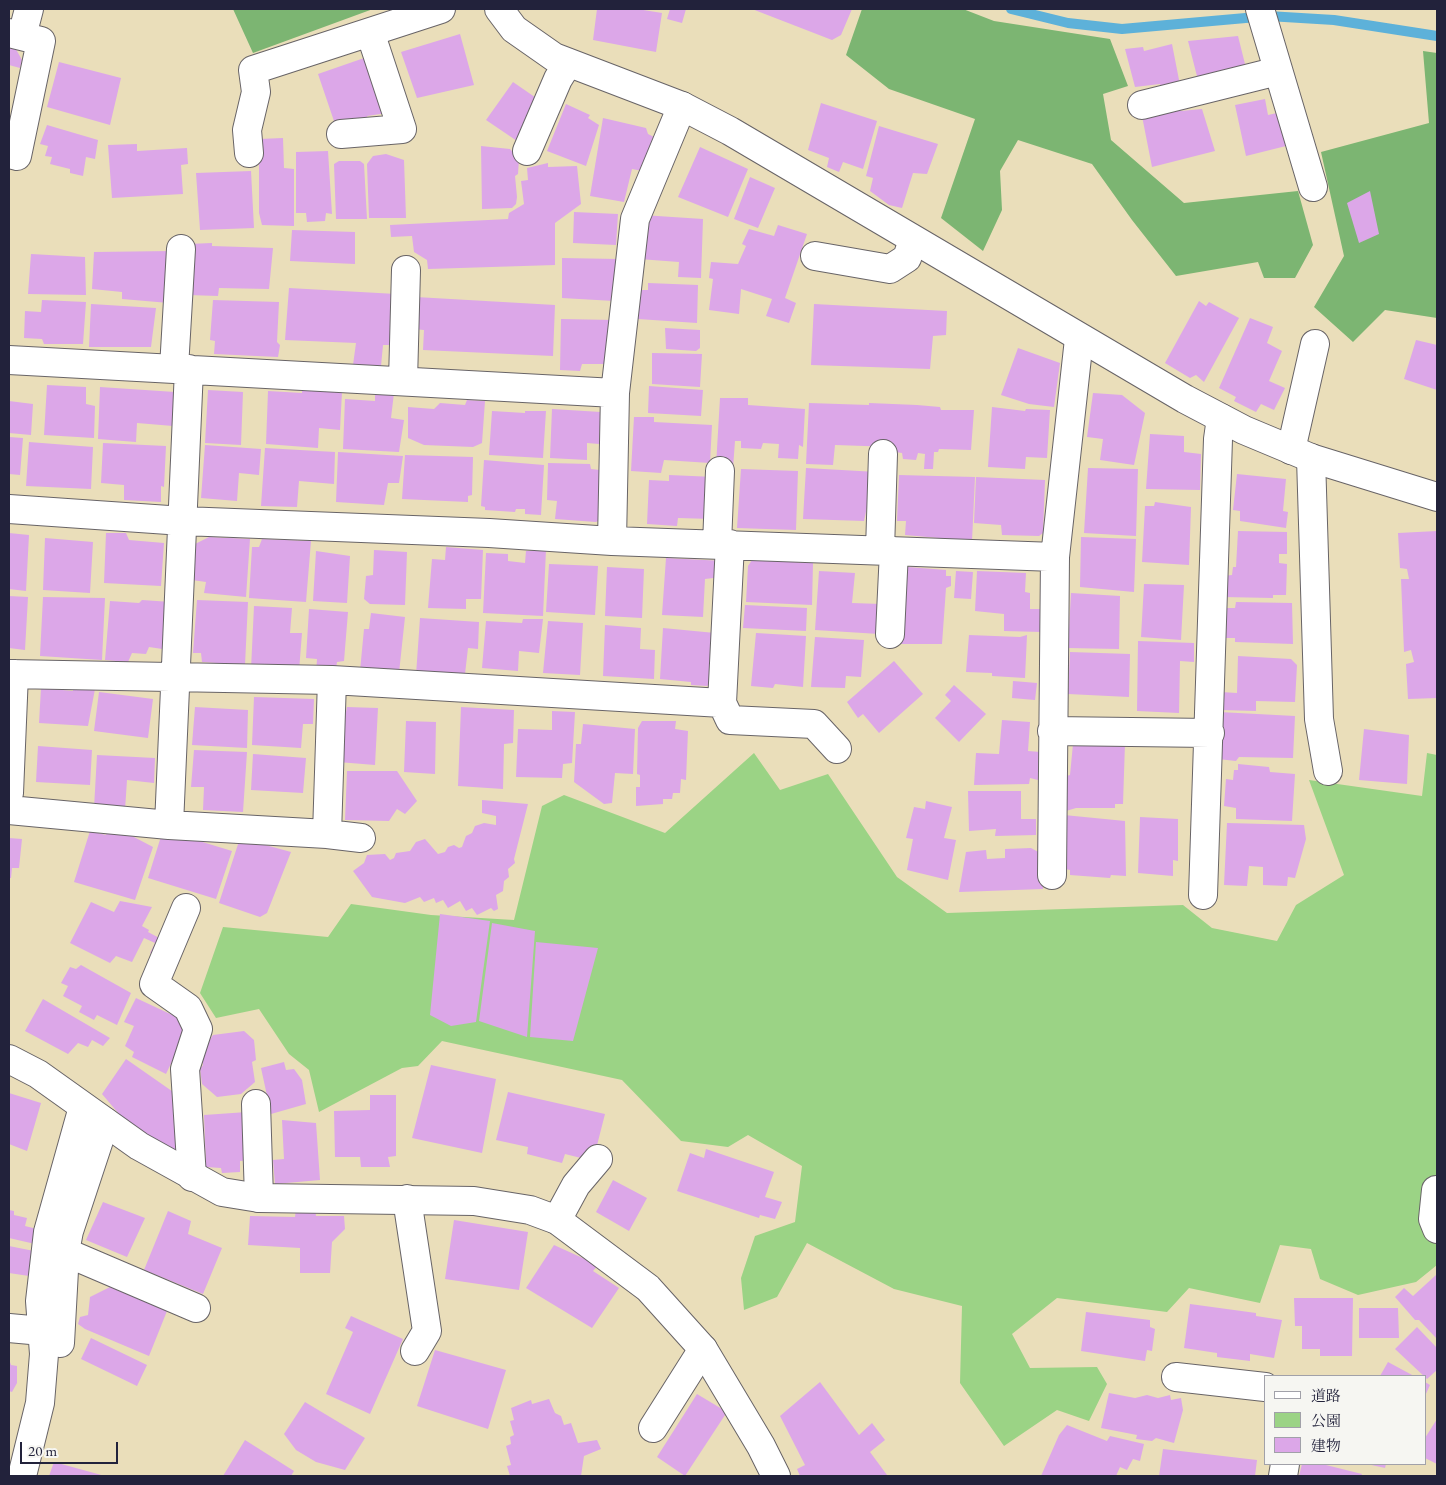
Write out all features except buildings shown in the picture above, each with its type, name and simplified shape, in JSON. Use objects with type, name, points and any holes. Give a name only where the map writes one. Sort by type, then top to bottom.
[{"type":"street","points":[[9,154],[17,156],[41,41],[15,34],[29,9]]},
{"type":"street","points":[[249,152],[247,130],[256,92],[253,70],[441,9]]},
{"type":"street","points":[[499,9],[514,29],[554,57],[682,106],[730,131],[1079,339],[1221,418],[1301,454],[1437,497]]},
{"type":"street","points":[[1264,20],[1312,187]]},
{"type":"street","points":[[341,134],[402,129],[370,32]]},
{"type":"street","points":[[527,152],[558,79],[568,62]]},
{"type":"street","points":[[1142,105],[1278,71]]},
{"type":"street","points":[[612,541],[616,393],[635,219],[682,106]]},
{"type":"street","points":[[815,256],[890,269],[906,258],[913,240]]},
{"type":"street","points":[[169,824],[183,521],[181,248]]},
{"type":"street","points":[[403,381],[406,270]]},
{"type":"street","points":[[1052,875],[1055,557],[1079,339]]},
{"type":"street","points":[[1315,344],[1301,454],[1319,719],[1328,771]]},
{"type":"street","points":[[9,360],[616,393]]},
{"type":"street","points":[[1204,894],[1218,440],[1221,418]]},
{"type":"street","points":[[883,454],[890,634]]},
{"type":"street","points":[[720,471],[724,544],[722,702],[730,720],[814,724],[837,749]]},
{"type":"street","points":[[9,509],[183,521],[480,532],[612,541],[1055,557]]},
{"type":"street","points":[[9,793],[12,674],[175,679],[332,680],[722,702]]},
{"type":"street","points":[[327,834],[332,680]]},
{"type":"street","points":[[1052,731],[1210,733]]},
{"type":"street","points":[[9,810],[361,838]]},
{"type":"street","points":[[186,908],[154,984],[188,1008],[198,1029],[184,1069],[192,1177]]},
{"type":"street","points":[[9,1059],[38,1074],[139,1146],[222,1192],[259,1198],[474,1201],[530,1210],[557,1220],[648,1288],[703,1349],[761,1446],[776,1476]]},
{"type":"street","points":[[256,1104],[259,1198]]},
{"type":"street","points":[[51,1337],[40,1301],[48,1232],[83,1107]]},
{"type":"street","points":[[19,1464],[40,1403],[44,1354],[51,1337],[69,1231],[105,1122]]},
{"type":"street","points":[[557,1220],[576,1185],[598,1159]]},
{"type":"street","points":[[1436,1190],[1433,1219],[1437,1229]]},
{"type":"street","points":[[407,1199],[427,1331],[415,1351]]},
{"type":"street","points":[[65,1252],[196,1308]]},
{"type":"street","points":[[10,1328],[51,1337]]},
{"type":"street","points":[[653,1428],[662,1395],[703,1349]]},
{"type":"street","points":[[1176,1377],[1264,1387]]},
{"type":"green space","points":[[233,9],[373,9],[253,53]]},
{"type":"green space","points":[[862,9],[963,9],[994,21],[1110,39],[1128,86],[1103,94],[1111,140],[1184,203],[1298,191],[1313,245],[1295,278],[1264,278],[1258,262],[1176,276],[1132,220],[1092,164],[1018,140],[1000,171],[1002,210],[983,251],[941,218],[975,119],[889,89],[846,55]]},
{"type":"green space","points":[[1423,51],[1437,53],[1437,318],[1385,310],[1353,342],[1314,307],[1344,256],[1321,152],[1429,123]]},
{"type":"green space","points":[[754,753],[780,790],[828,774],[897,877],[947,913],[1183,905],[1212,928],[1277,941],[1296,905],[1344,875],[1309,780],[1422,796],[1427,753],[1437,755],[1437,1175],[1433,1181],[1437,1265],[1416,1282],[1358,1295],[1320,1279],[1311,1249],[1280,1245],[1260,1303],[1189,1288],[1167,1312],[1057,1298],[1012,1334],[1030,1368],[1097,1367],[1107,1384],[1089,1421],[1057,1410],[1004,1446],[960,1383],[962,1306],[894,1289],[807,1243],[777,1297],[744,1310],[741,1278],[755,1236],[795,1222],[802,1166],[748,1135],[728,1147],[681,1141],[622,1080],[442,1041],[418,1066],[402,1068],[319,1112],[309,1070],[289,1054],[259,1009],[216,1018],[200,993],[223,927],[328,937],[351,904],[431,915],[514,920],[542,806],[564,795],[665,833]]},
{"type":"waterway","points":[[1011,9],[1068,23],[1122,29],[1268,16],[1334,20],[1437,36]]}]
